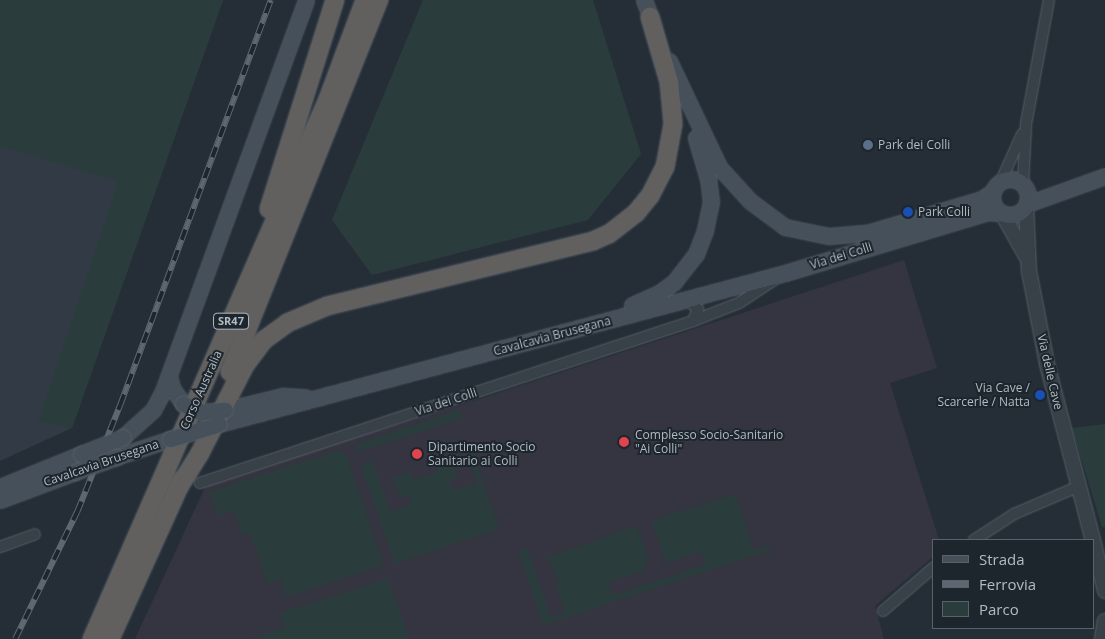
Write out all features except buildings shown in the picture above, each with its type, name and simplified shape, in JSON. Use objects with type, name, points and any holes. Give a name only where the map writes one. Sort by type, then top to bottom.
[{"type":"highway","points":[[236,311],[335,0]]},
{"type":"highway","name":"Corso Australia","points":[[92,639],[328,99],[365,0]]},
{"type":"highway","name":"Corso Australia","points":[[110,639],[249,329],[379,0]]},
{"type":"highway","points":[[177,490],[200,453],[245,365],[264,340],[287,323],[327,306],[594,241],[610,234],[636,213],[650,196],[665,167],[673,124],[669,82],[650,17]]},
{"type":"main road","name":"Cavalcavia Brusegana","points":[[0,487],[124,437],[153,410],[169,376],[306,0]]},
{"type":"main road","points":[[644,0],[683,92],[719,167],[750,201],[785,227],[808,234],[849,235],[982,199],[996,186]]},
{"type":"main road","points":[[530,342],[595,316],[646,300],[674,282],[696,254],[711,202],[704,161],[683,92]]},
{"type":"main road","name":"Via dei Colli","points":[[785,273],[975,216],[1001,214],[1012,216],[1027,205],[1071,186],[1105,176]]},
{"type":"main road","name":"Via dei Colli","points":[[996,186],[1015,180],[1024,185],[1071,186]]},
{"type":"main road","points":[[1024,185],[1027,205]]},
{"type":"main road","points":[[996,186],[992,203],[1001,214]]},
{"type":"main road","name":"Cavalcavia Brusegana","points":[[0,500],[282,396],[319,398],[785,273]]},
{"type":"main road","name":"Cavalcavia Brusegana","points":[[169,376],[172,388],[183,404],[201,412],[222,417]]},
{"type":"street","points":[[1024,185],[1026,124],[1050,0]]},
{"type":"street","points":[[996,186],[1026,124]]},
{"type":"street","name":"Via delle Cave","points":[[1027,205],[1026,256],[1077,486],[1093,539]]},
{"type":"street","name":"Via delle Cave","points":[[1001,214],[1026,256]]},
{"type":"street","name":"Via dei Colli","points":[[200,483],[739,304],[785,273]]},
{"type":"street","points":[[686,299],[694,302],[698,309],[692,320]]},
{"type":"street","points":[[976,539],[1014,514],[1077,486]]},
{"type":"street","points":[[0,547],[35,534]]},
{"type":"street","points":[[1095,548],[1105,591]]},
{"type":"street","points":[[883,611],[932,569]]},
{"type":"street","points":[[1102,639],[1105,621]]},
{"type":"shaded area","points":[[0,0],[223,0],[72,428],[0,461]]},
{"type":"shaded area","name":"Complesso Socio-Sanitario \"Ai Colli\"","points":[[904,260],[937,368],[890,383],[939,539],[932,539],[932,558],[875,606],[884,639],[135,639],[207,483],[474,401]]},
{"type":"green space","points":[[0,0],[223,0],[72,428],[38,421],[118,182],[0,146]]},
{"type":"green space","points":[[423,0],[593,0],[641,154],[588,220],[372,275],[332,220]]},
{"type":"green space","points":[[460,410],[463,418],[358,452],[356,444]]},
{"type":"green space","points":[[1105,424],[1105,527],[1102,527],[1072,428]]},
{"type":"green space","points":[[336,451],[344,453],[348,460],[383,565],[286,597],[281,579],[267,584],[250,532],[242,535],[234,510],[217,516],[210,492]]},
{"type":"green space","points":[[473,452],[499,529],[395,564],[361,465],[373,461],[390,512],[412,504],[408,494],[400,497],[393,477],[410,472],[413,480],[438,472],[437,463],[451,458],[458,477],[449,480],[452,491],[477,483],[467,454]]},
{"type":"green space","points":[[735,494],[754,550],[769,545],[771,550],[543,625],[518,550],[527,548],[551,618],[565,613],[556,585],[560,583],[547,557],[637,526],[649,561],[644,563],[646,570],[608,582],[612,596],[706,565],[701,551],[666,563],[652,521]]},
{"type":"green space","points":[[388,579],[409,639],[251,639],[285,627],[280,613]]},
{"type":"railway","points":[[15,639],[77,512],[120,405],[271,0]]},
{"type":"place","name":"Park dei Colli","points":[[868,145]]},
{"type":"place","name":"Park Colli","points":[[908,212]]},
{"type":"place","name":"Via Cave / Scarcerle / Natta","points":[[1040,395]]},
{"type":"place","name":"Complesso Socio-Sanitario \"Ai Colli\"","points":[[624,442]]},
{"type":"place","name":"Dipartimento Socio Sanitario ai Colli","points":[[417,454]]}]
